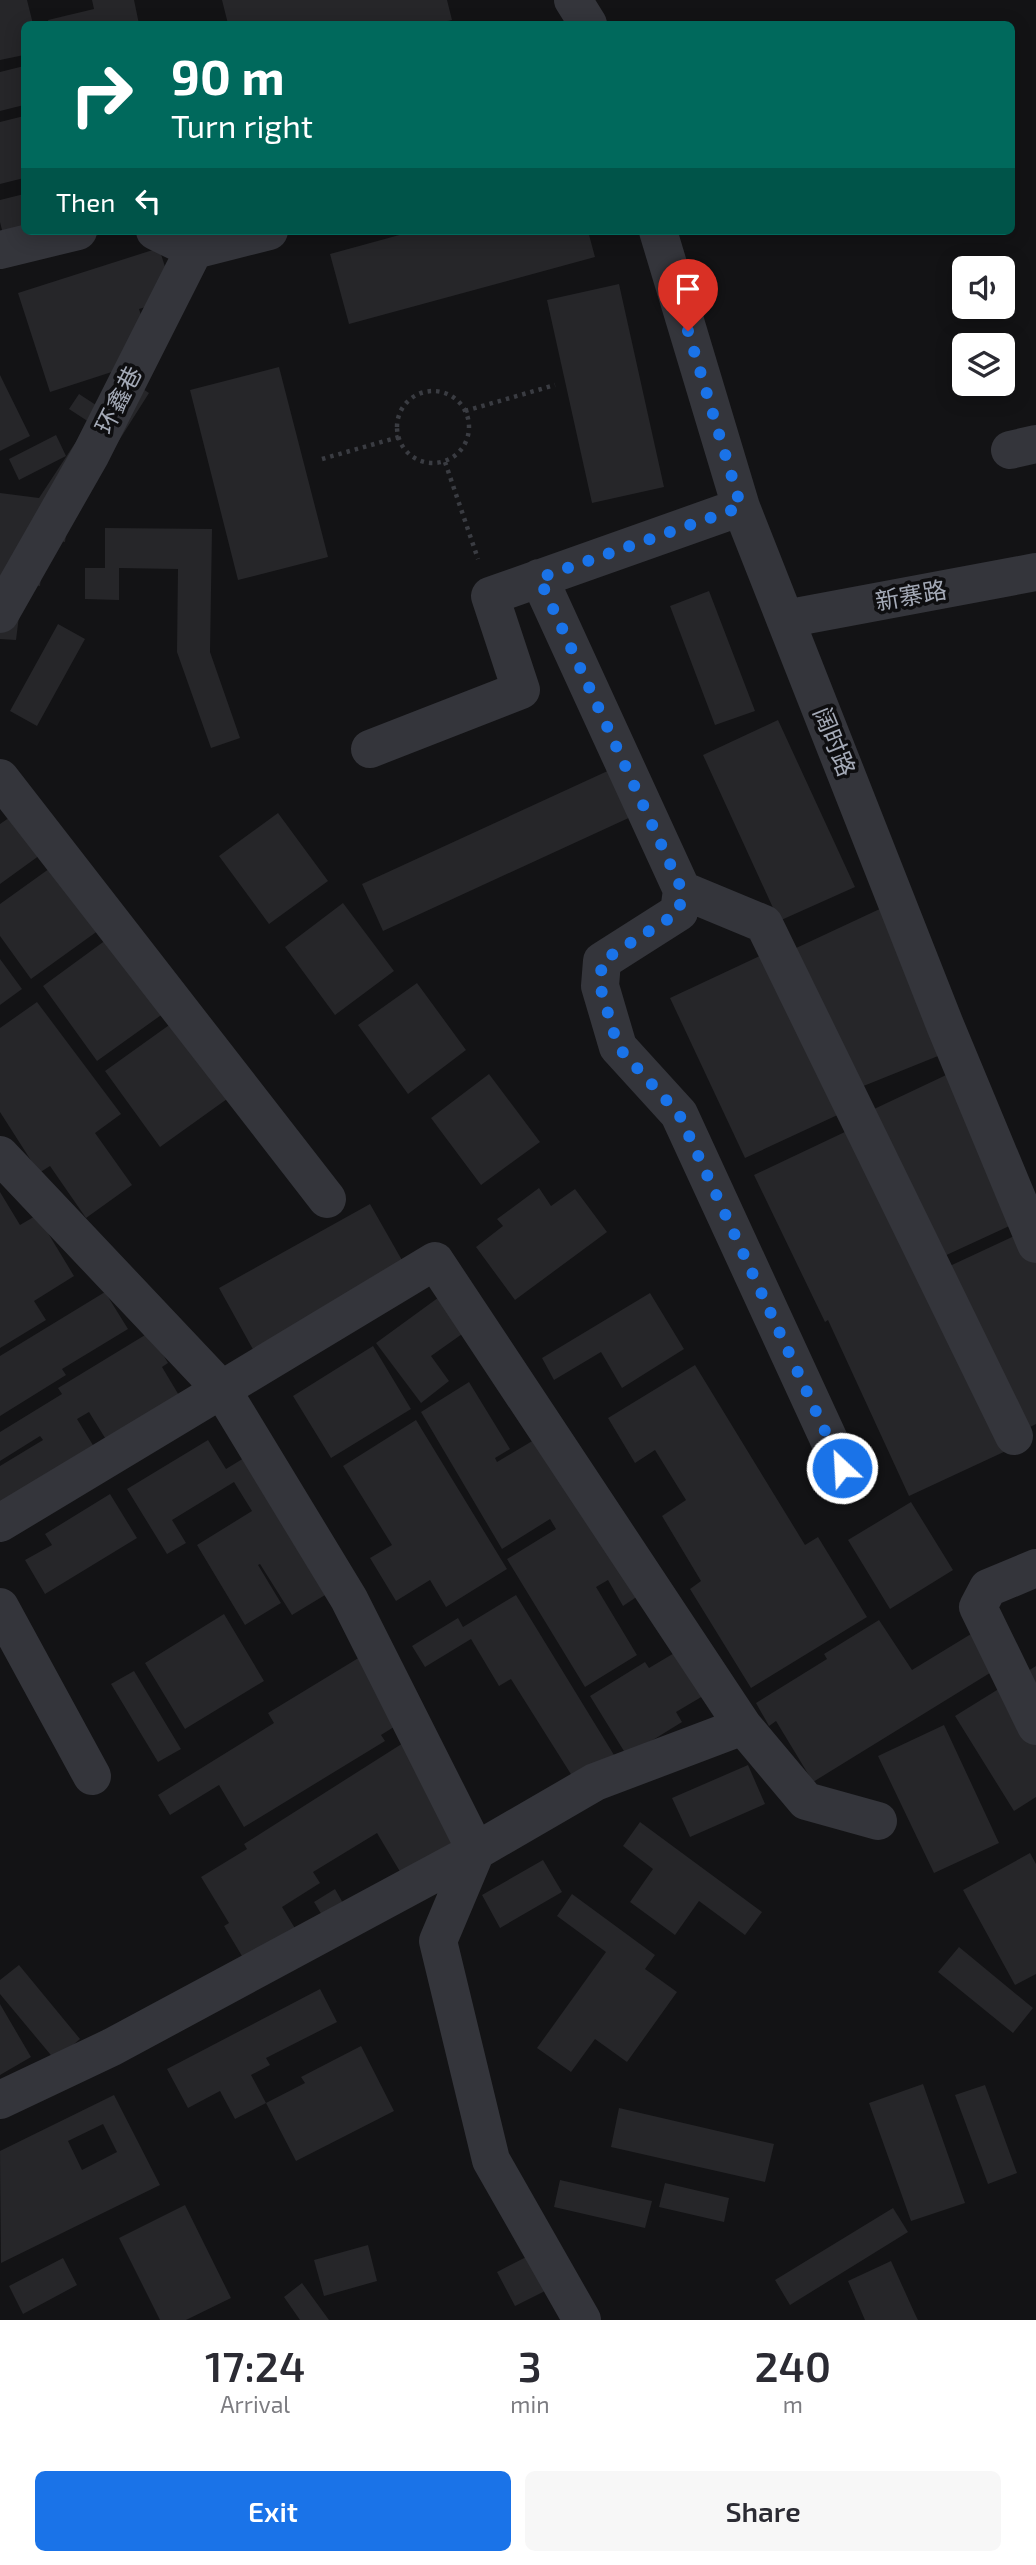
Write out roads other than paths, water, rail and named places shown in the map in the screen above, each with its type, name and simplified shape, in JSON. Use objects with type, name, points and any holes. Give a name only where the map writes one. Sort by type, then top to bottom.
[{"type":"street","points":[[573,0],[586,21]]},
{"type":"street","points":[[0,250],[62,235]]},
{"type":"street","points":[[163,235],[194,250],[253,235]]},
{"type":"street","name":"阔时路","points":[[659,235],[741,507],[945,1025],[1036,1244]]},
{"type":"street","name":"环鑫巷","points":[[0,614],[91,454],[194,250]]},
{"type":"street","points":[[370,749],[521,690],[490,596],[741,507]]},
{"type":"street","name":"新寨路","points":[[785,619],[1036,572]]},
{"type":"street","points":[[539,578],[682,890],[679,912],[602,961],[600,986],[618,1047],[679,1114],[842,1468]]},
{"type":"street","points":[[0,778],[327,1199]]},
{"type":"street","points":[[682,890],[764,924],[1014,1436]]},
{"type":"street","points":[[0,1155],[222,1390],[349,1599],[476,1851],[438,1941],[491,2160],[582,2320]]},
{"type":"street","points":[[0,1522],[435,1261],[743,1726],[806,1801],[878,1821]]},
{"type":"street","points":[[1036,1568],[988,1588],[978,1607],[1036,1726]]},
{"type":"street","points":[[0,1606],[92,1776]]},
{"type":"street","points":[[0,2100],[112,2047],[476,1851],[595,1782],[743,1726]]}]
